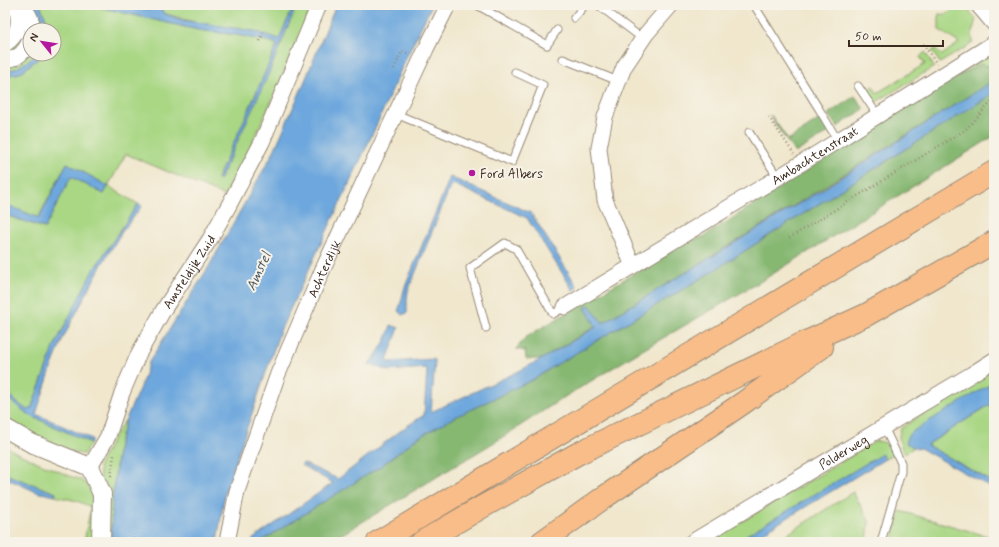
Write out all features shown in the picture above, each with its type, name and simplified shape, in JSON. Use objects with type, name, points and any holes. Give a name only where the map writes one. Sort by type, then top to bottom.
[{"type":"highway","points":[[378,542],[994,172]]},
{"type":"highway","points":[[422,542],[578,453],[800,345],[866,315],[994,242]]},
{"type":"highway","points":[[542,542],[603,498],[744,403],[866,315]]},
{"type":"street","points":[[5,44],[14,36],[18,29],[19,22],[16,5]]},
{"type":"street","points":[[21,5],[29,15],[31,22]]},
{"type":"street","name":"Amsteldijk Zuid","points":[[90,467],[108,436],[122,393],[139,353],[164,309],[210,239],[262,142],[319,5]]},
{"type":"street","name":"Achterdijk","points":[[228,542],[237,491],[278,374],[326,262],[448,5]]},
{"type":"street","points":[[633,266],[605,200],[599,148],[605,117],[624,67],[643,39],[671,5]]},
{"type":"street","points":[[978,5],[994,24]]},
{"type":"street","name":"Ambachtenstraat","points":[[565,307],[778,178],[994,43]]},
{"type":"street","points":[[5,60],[18,57],[22,53]]},
{"type":"street","name":"Polderweg","points":[[692,542],[994,360]]},
{"type":"street","points":[[5,428],[31,443],[90,467],[102,494],[101,542]]},
{"type":"lane","points":[[477,5],[547,45],[557,30]]},
{"type":"lane","points":[[574,18],[585,5]]},
{"type":"lane","points":[[598,5],[643,39]]},
{"type":"lane","points":[[754,5],[838,141]]},
{"type":"lane","points":[[563,59],[618,81]]},
{"type":"lane","points":[[396,114],[512,162],[543,85],[515,72]]},
{"type":"lane","points":[[858,86],[878,116]]},
{"type":"lane","points":[[749,132],[778,178]]},
{"type":"lane","points":[[486,328],[470,268],[505,243],[516,249],[553,314],[565,307]]},
{"type":"lane","points":[[881,542],[901,472],[902,463],[884,427]]},
{"type":"path","points":[[260,41],[263,32]]},
{"type":"path","points":[[923,44],[944,74]]},
{"type":"path","points":[[394,69],[402,51],[408,54]]},
{"type":"path","points":[[789,238],[965,130],[994,99]]},
{"type":"path","points":[[769,117],[800,164]]},
{"type":"green space","points":[[5,5],[33,5],[40,15],[41,22],[22,22],[22,62],[26,62],[18,67],[5,71]]},
{"type":"green space","points":[[40,5],[90,5],[198,30],[237,35],[272,42],[277,45],[250,107],[297,5],[312,5],[274,96],[227,197],[126,154],[108,186],[67,163],[38,218],[5,204],[5,76],[20,73],[34,62],[62,62],[62,22],[47,22]]},
{"type":"green space","points":[[162,5],[294,5],[279,39],[254,31],[201,24],[163,13],[161,8]]},
{"type":"green space","points":[[952,5],[964,5],[976,19],[972,33],[973,43],[940,63],[932,51],[936,49],[942,55],[959,43],[939,30],[939,14],[950,12],[953,9]]},
{"type":"green space","points":[[925,52],[934,67],[876,102],[868,90],[873,86],[877,93],[925,64],[920,57]]},
{"type":"green space","points":[[988,56],[994,62],[994,68],[981,64],[938,87]]},
{"type":"green space","points":[[981,64],[994,68],[994,80],[701,263],[602,323],[589,306],[585,308],[596,326],[542,359],[526,359],[525,351],[516,349],[526,337],[689,241],[703,237],[926,94]]},
{"type":"green space","points":[[994,93],[994,136],[763,280],[639,352],[563,398],[498,440],[329,542],[260,542],[381,466],[417,438],[451,419],[536,378],[705,276]]},
{"type":"green space","points":[[855,96],[864,109],[837,127],[828,114]]},
{"type":"green space","points":[[771,115],[788,140],[820,119],[829,132],[795,153],[770,116]]},
{"type":"green space","points":[[71,177],[104,194],[108,186],[138,204],[92,272],[55,345],[31,409],[27,410],[15,401],[5,390],[5,215],[44,228]]},
{"type":"green space","points":[[994,367],[994,382],[908,436],[906,443],[914,447],[905,454],[899,435],[901,428]]},
{"type":"green space","points":[[5,394],[29,415],[91,443],[84,454],[65,450],[33,435],[5,419]]},
{"type":"green space","points":[[994,402],[994,483],[927,445]]},
{"type":"green space","points":[[126,419],[119,443],[112,500],[111,542],[106,542],[99,465],[114,436]]},
{"type":"green space","points":[[876,441],[887,444],[894,454],[885,459],[882,455],[735,542],[708,542]]},
{"type":"green space","points":[[5,446],[19,454],[82,481],[88,486],[95,503],[94,542],[84,542],[91,507],[77,501],[55,496],[56,493],[5,474]]},
{"type":"green space","points":[[853,492],[869,521],[867,542],[775,542]]},
{"type":"green space","points":[[900,511],[994,538],[994,542],[892,542]]},
{"type":"water","points":[[33,5],[40,5],[47,22],[41,22],[40,15]]},
{"type":"water","points":[[90,5],[126,5],[150,10],[152,5],[162,5],[161,8],[163,13],[182,20],[254,31],[279,39],[294,5],[297,5],[266,80],[220,179],[217,179],[277,45],[272,42],[237,35],[198,30]]},
{"type":"water","name":"Amstel","points":[[336,5],[432,5],[280,331],[225,493],[217,542],[111,542],[112,500],[119,443],[126,419],[149,362],[208,268],[273,153]]},
{"type":"water","points":[[34,62],[20,73],[5,76],[5,71],[25,63]]},
{"type":"water","points":[[994,80],[994,93],[705,276],[536,378],[451,419],[417,438],[381,466],[260,542],[252,542],[253,539],[333,483],[301,465],[303,463],[338,479],[404,428],[424,415],[426,368],[389,371],[369,364],[382,346],[391,325],[399,328],[387,360],[389,362],[434,359],[435,361],[431,412],[515,373],[596,327],[585,307],[589,305],[603,323],[823,189]]},
{"type":"water","points":[[67,163],[108,186],[104,194],[71,177],[45,228],[5,215],[5,204],[39,218]]},
{"type":"water","points":[[450,177],[531,213],[577,286],[575,290],[573,290],[527,218],[453,184],[451,185],[408,291],[407,313],[402,315],[398,311],[405,285]]},
{"type":"water","points":[[138,204],[142,206],[122,232],[102,264],[63,338],[36,414],[92,439],[91,443],[29,415],[12,402],[5,394],[5,390],[15,401],[27,410],[31,409],[55,345],[92,272]]},
{"type":"water","points":[[994,382],[994,402],[927,445],[994,483],[994,489],[920,448],[917,449],[906,443],[908,436],[919,427]]},
{"type":"water","points":[[882,454],[885,459],[754,538],[747,542],[735,542]]},
{"type":"water","points":[[5,474],[56,493],[55,496],[37,492],[5,478]]},
{"type":"place","name":"Ford Albers","points":[[472,173]]}]
